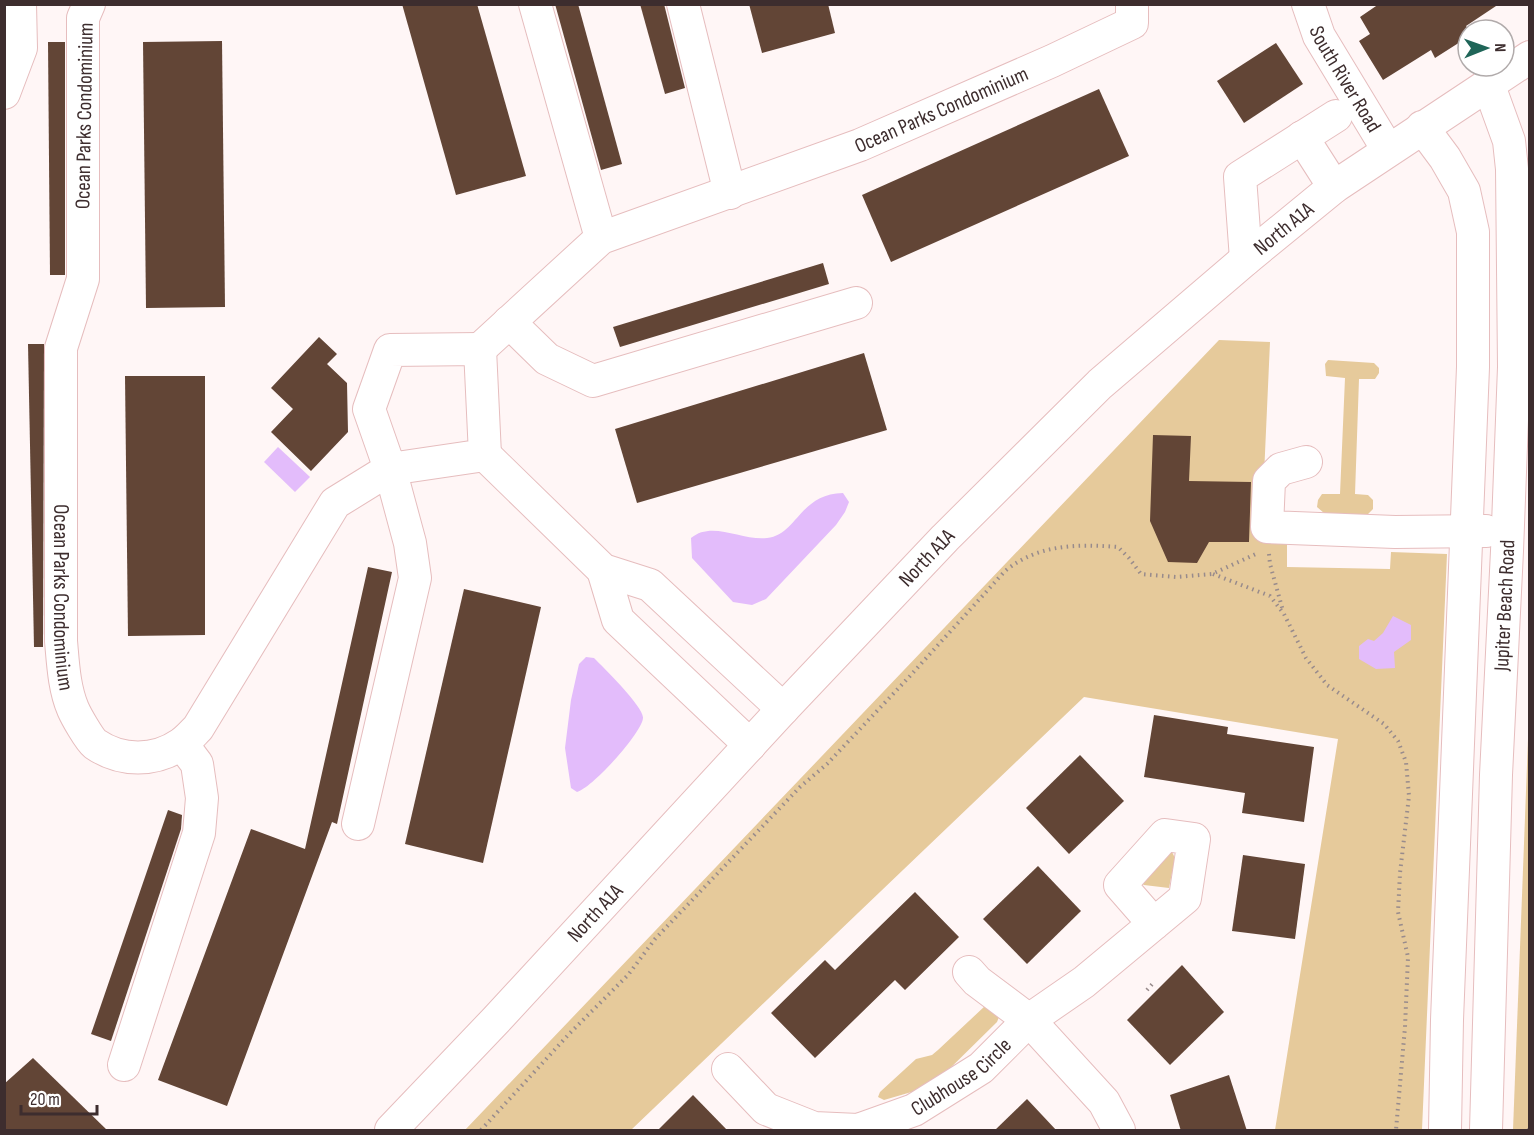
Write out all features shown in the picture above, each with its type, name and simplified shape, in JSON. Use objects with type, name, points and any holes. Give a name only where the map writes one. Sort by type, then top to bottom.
[{"type":"street","points":[[4,93],[21,48],[20,4]]},
{"type":"street","name":"Ocean Parks Condominium","points":[[89,4],[83,18],[83,279],[61,348],[61,629],[65,676],[72,708],[93,743],[126,759],[157,755],[182,744],[198,728],[335,503],[390,469],[485,455]]},
{"type":"street","points":[[535,4],[601,238]]},
{"type":"street","points":[[683,4],[730,193]]},
{"type":"street","name":"Ocean Parks Condominium","points":[[480,350],[601,238],[860,145],[1052,61],[1132,22],[1132,4]]},
{"type":"street","name":"South River Road","points":[[1309,5],[1319,36],[1389,150]]},
{"type":"street","name":"North A1A","points":[[391,1131],[945,538],[1100,384],[1334,187],[1530,57]]},
{"type":"street","name":"Jupiter Beach Road","points":[[1486,1131],[1496,775],[1508,531],[1522,367],[1509,141],[1488,83]]},
{"type":"street","points":[[1246,259],[1240,177],[1336,116]]},
{"type":"street","name":"Jupiter Beach Road","points":[[1422,127],[1444,155],[1464,191],[1473,232],[1473,367],[1445,1131]]},
{"type":"street","points":[[1302,137],[1334,187]]},
{"type":"street","points":[[509,322],[547,359],[593,381],[856,303]]},
{"type":"street","points":[[358,824],[415,578],[411,543],[390,469],[369,410],[390,350],[480,350],[485,455],[603,570],[650,585],[783,709]]},
{"type":"street","points":[[1473,367],[1522,367]]},
{"type":"street","points":[[1305,462],[1281,469],[1269,481],[1267,527],[1395,532],[1508,531]]},
{"type":"street","points":[[603,570],[618,620],[750,745]]},
{"type":"street","points":[[124,1065],[199,833],[202,798],[197,764],[182,744]]},
{"type":"street","name":"Clubhouse Circle","points":[[728,1069],[766,1109],[814,1128],[858,1130],[914,1110],[981,1068],[1029,1020],[1084,982],[1154,924]]},
{"type":"street","name":"Clubhouse Circle","points":[[969,972],[977,981],[1029,1020],[1104,1102],[1119,1131]]},
{"type":"path","points":[[481,1131],[570,1033],[628,975],[655,939],[800,787],[835,756],[1005,571],[1018,560],[1039,551],[1064,546],[1118,547],[1141,574],[1176,577],[1212,574],[1270,596],[1284,614]]},
{"type":"path","points":[[1269,548],[1270,564],[1284,614],[1306,658],[1327,685],[1384,724],[1398,741],[1406,762],[1409,796],[1398,912],[1408,957],[1406,1027],[1396,1131]]},
{"type":"path","points":[[1147,990],[1155,981]]},
{"type":"path","points":[[1529,1131],[1530,1126]]},
{"type":"shaded area","points":[[1219,340],[1270,342],[1261,542],[1287,544],[1287,567],[1390,569],[1391,552],[1447,554],[1422,1130],[1275,1130],[1338,739],[1084,697],[631,1130],[465,1130]]},
{"type":"shaded area","points":[[1328,360],[1374,363],[1379,368],[1375,379],[1359,379],[1355,494],[1368,495],[1373,500],[1373,509],[1366,516],[1324,513],[1317,507],[1322,494],[1340,494],[1345,378],[1326,376],[1325,364]]},
{"type":"shaded area","points":[[278,447],[310,477],[295,492],[264,462]]},
{"type":"shaded area","points":[[843,493],[849,502],[836,525],[766,599],[752,605],[733,602],[692,558],[691,538],[699,533],[718,531],[767,538],[785,530],[817,500],[828,495]]},
{"type":"shaded area","points":[[1393,616],[1411,625],[1411,640],[1394,652],[1395,668],[1376,669],[1359,659],[1359,646],[1368,639],[1374,641],[1383,633]]},
{"type":"shaded area","points":[[586,657],[594,658],[614,678],[637,705],[643,718],[626,747],[594,781],[577,792],[571,788],[565,748],[571,700],[579,664]]},
{"type":"shaded area","points":[[1529,713],[1530,1130],[1513,1130]]},
{"type":"shaded area","points":[[1172,852],[1175,858],[1169,888],[1141,883],[1168,853]]},
{"type":"shaded area","points":[[985,1006],[999,1017],[997,1022],[932,1086],[884,1100],[878,1097],[880,1092],[916,1059],[932,1055]]},
{"type":"building","points":[[402,4],[477,4],[526,176],[456,195]]},
{"type":"building","points":[[555,4],[578,4],[622,164],[601,170]]},
{"type":"building","points":[[640,4],[664,4],[685,88],[665,94]]},
{"type":"building","points":[[749,4],[828,4],[835,33],[762,53]]},
{"type":"building","points":[[1379,4],[1499,4],[1478,18],[1456,18],[1456,45],[1435,58],[1431,50],[1383,80],[1359,41],[1370,34],[1360,17]]},
{"type":"building","points":[[222,41],[225,307],[146,308],[143,42]]},
{"type":"building","points":[[48,42],[65,42],[65,275],[50,275]]},
{"type":"building","points":[[1276,43],[1303,84],[1244,123],[1217,81]]},
{"type":"building","points":[[1099,89],[1129,156],[891,262],[862,195]]},
{"type":"building","points":[[823,263],[829,284],[620,347],[613,327]]},
{"type":"building","points":[[319,337],[337,354],[327,364],[347,383],[348,432],[311,471],[271,432],[293,409],[271,388]]},
{"type":"building","points":[[28,344],[44,344],[43,647],[34,647]]},
{"type":"building","points":[[864,353],[887,430],[637,503],[615,429]]},
{"type":"building","points":[[125,376],[205,376],[205,635],[128,636]]},
{"type":"building","points":[[1153,435],[1191,436],[1189,481],[1251,482],[1249,542],[1209,542],[1197,563],[1168,562],[1150,521]]},
{"type":"building","points":[[368,567],[392,572],[337,824],[332,822],[227,1106],[158,1080],[251,829],[305,849]]},
{"type":"building","points":[[464,589],[541,607],[483,863],[405,844]]},
{"type":"building","points":[[1154,715],[1228,727],[1227,734],[1314,747],[1304,822],[1242,813],[1245,793],[1144,777]]},
{"type":"building","points":[[1080,755],[1124,801],[1069,854],[1026,808]]},
{"type":"building","points":[[168,810],[182,815],[181,829],[111,1041],[91,1034]]},
{"type":"building","points":[[1243,855],[1305,864],[1295,939],[1232,931]]},
{"type":"building","points":[[1038,866],[1081,911],[1027,964],[983,919]]},
{"type":"building","points":[[915,892],[959,937],[905,990],[895,980],[815,1058],[771,1013],[825,960],[835,970]]},
{"type":"building","points":[[1182,965],[1224,1012],[1170,1065],[1127,1020]]},
{"type":"building","points":[[33,1058],[108,1131],[4,1131],[4,1084]]},
{"type":"building","points":[[1229,1075],[1247,1131],[1181,1131],[1170,1095]]},
{"type":"building","points":[[693,1095],[728,1131],[657,1131]]},
{"type":"building","points":[[1027,1099],[1057,1131],[994,1131]]}]
